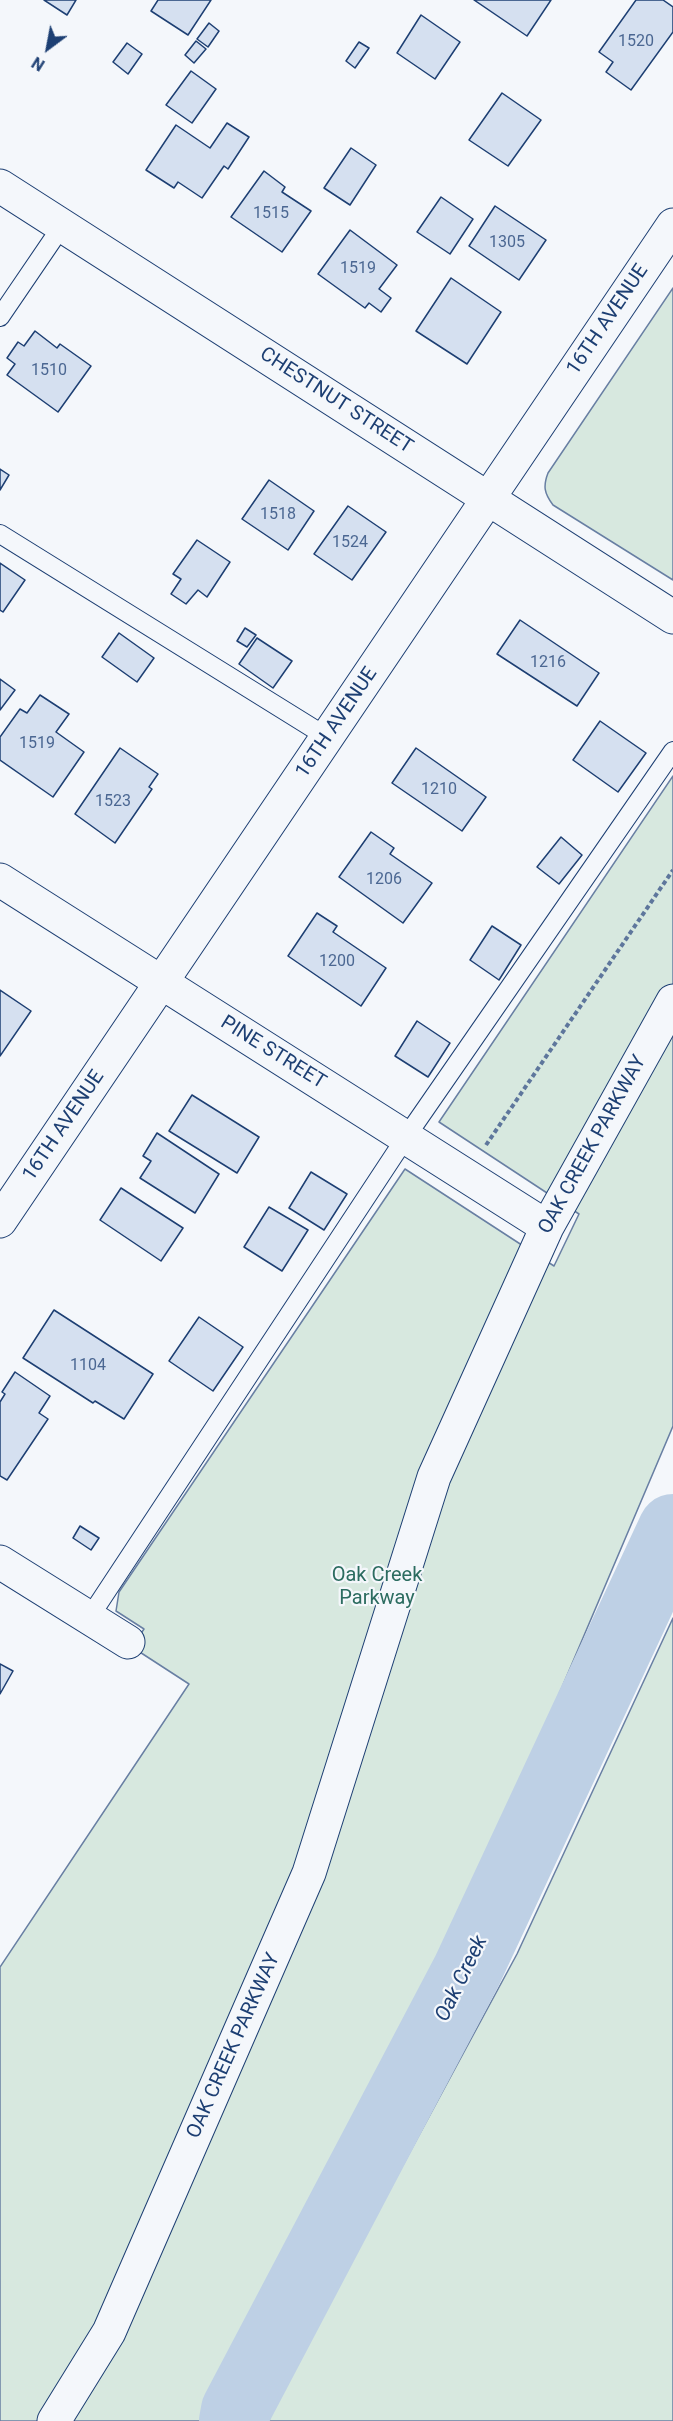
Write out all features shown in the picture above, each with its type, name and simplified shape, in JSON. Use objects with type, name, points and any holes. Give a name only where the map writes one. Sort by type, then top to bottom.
[{"type":"street","name":"CHESTNUT STREET","points":[[0,186],[673,617]]},
{"type":"street","name":"16TH AVENUE","points":[[1,1219],[673,225]]},
{"type":"street","name":"PINE STREET","points":[[0,880],[547,1227]]},
{"type":"street","name":"OAK CREEK PARKWAY","points":[[54,2421],[109,2331],[309,1873],[434,1477],[547,1227],[673,1001]]},
{"type":"street","points":[[0,1562],[128,1642]]},
{"type":"lane","points":[[0,317],[62,226]]},
{"type":"lane","points":[[0,534],[327,737]]},
{"type":"lane","points":[[89,1618],[406,1137],[673,751]]},
{"type":"path","points":[[466,1175],[673,870]]},
{"type":"green space","points":[[673,288],[673,580],[553,505],[546,493],[545,482],[548,473]]},
{"type":"green space","name":"Oak Creek Parkway","points":[[673,776],[673,1426],[461,1925],[212,2385],[205,2421],[0,2421],[0,1967],[189,1684],[132,1647],[144,1629],[116,1611],[119,1592],[405,1169],[554,1266],[579,1214],[439,1122]]},
{"type":"green space","points":[[673,1618],[673,2421],[269,2421],[272,2407],[517,1954]]},
{"type":"building","points":[[44,0],[76,0],[67,15]]},
{"type":"building","points":[[158,0],[211,0],[188,35],[151,11]]},
{"type":"building","points":[[474,0],[551,0],[527,36]]},
{"type":"building","points":[[636,0],[663,0],[673,7],[673,32],[631,90],[606,72],[613,62],[599,52]]},
{"type":"building","points":[[421,15],[460,42],[435,79],[397,53]]},
{"type":"building","points":[[209,23],[219,31],[208,47],[197,39]]},
{"type":"building","points":[[196,41],[206,49],[194,63],[185,55]]},
{"type":"building","points":[[359,42],[369,48],[355,68],[346,61]]},
{"type":"building","points":[[127,43],[142,54],[128,74],[113,62]]},
{"type":"building","points":[[191,71],[216,89],[192,123],[166,105]]},
{"type":"building","points":[[502,93],[541,120],[508,166],[469,140]]},
{"type":"building","points":[[227,123],[249,137],[228,169],[224,166],[202,198],[178,182],[174,188],[146,170],[176,125],[210,148]]},
{"type":"building","points":[[351,148],[376,165],[350,205],[324,188]]},
{"type":"building","points":[[264,171],[285,187],[282,192],[311,211],[282,252],[231,217]]},
{"type":"building","points":[[441,197],[473,219],[450,254],[417,232]]},
{"type":"building","points":[[495,206],[546,240],[519,280],[469,246]]},
{"type":"building","points":[[350,230],[397,265],[379,289],[391,298],[381,312],[369,303],[365,308],[318,274]]},
{"type":"building","points":[[451,278],[501,312],[467,364],[416,331]]},
{"type":"building","points":[[35,331],[57,348],[60,344],[91,366],[58,412],[7,375],[15,364],[7,358],[18,342],[24,346]]},
{"type":"building","points":[[0,469],[9,475],[0,490]]},
{"type":"building","points":[[269,480],[314,511],[288,550],[242,519]]},
{"type":"building","points":[[348,506],[386,532],[352,580],[314,554]]},
{"type":"building","points":[[197,540],[230,562],[207,597],[198,590],[186,604],[171,594],[181,579],[173,574]]},
{"type":"building","points":[[0,563],[25,580],[3,612],[0,610]]},
{"type":"building","points":[[520,620],[599,673],[577,706],[497,654]]},
{"type":"building","points":[[245,628],[256,635],[247,647],[237,641]]},
{"type":"building","points":[[119,633],[154,658],[137,682],[102,657]]},
{"type":"building","points":[[257,638],[292,661],[273,688],[239,664]]},
{"type":"building","points":[[0,679],[15,690],[0,710]]},
{"type":"building","points":[[40,695],[69,714],[56,732],[84,752],[53,797],[0,760],[0,737],[20,709],[27,713]]},
{"type":"building","points":[[600,721],[646,753],[618,792],[573,760]]},
{"type":"building","points":[[120,748],[158,774],[149,787],[152,789],[115,843],[75,814]]},
{"type":"building","points":[[416,748],[486,797],[462,831],[392,783]]},
{"type":"building","points":[[371,832],[394,848],[390,854],[432,883],[403,923],[339,877]]},
{"type":"building","points":[[561,837],[582,855],[559,884],[537,867]]},
{"type":"building","points":[[317,913],[337,926],[333,932],[386,968],[361,1006],[288,956]]},
{"type":"building","points":[[492,926],[521,945],[499,980],[470,960]]},
{"type":"building","points":[[0,990],[31,1011],[0,1056]]},
{"type":"building","points":[[417,1021],[450,1043],[428,1077],[395,1056]]},
{"type":"building","points":[[192,1095],[259,1137],[237,1173],[169,1131]]},
{"type":"building","points":[[157,1133],[219,1174],[195,1213],[140,1178],[151,1161],[143,1156]]},
{"type":"building","points":[[311,1172],[347,1194],[324,1230],[289,1208]]},
{"type":"building","points":[[121,1188],[183,1228],[161,1261],[100,1220]]},
{"type":"building","points":[[269,1207],[308,1230],[282,1271],[244,1247]]},
{"type":"building","points":[[54,1310],[153,1374],[124,1419],[95,1401],[93,1403],[23,1358]]},
{"type":"building","points":[[199,1317],[243,1347],[213,1391],[169,1361]]},
{"type":"building","points":[[15,1372],[50,1396],[39,1413],[48,1419],[7,1480],[0,1476],[0,1402],[5,1394],[2,1392]]},
{"type":"building","points":[[80,1526],[99,1538],[91,1550],[73,1538]]},
{"type":"building","points":[[0,1664],[13,1671],[0,1694]]},
{"type":"waterway","name":"Oak Creek","points":[[234,2421],[236,2410],[467,1971],[673,1529]]}]
